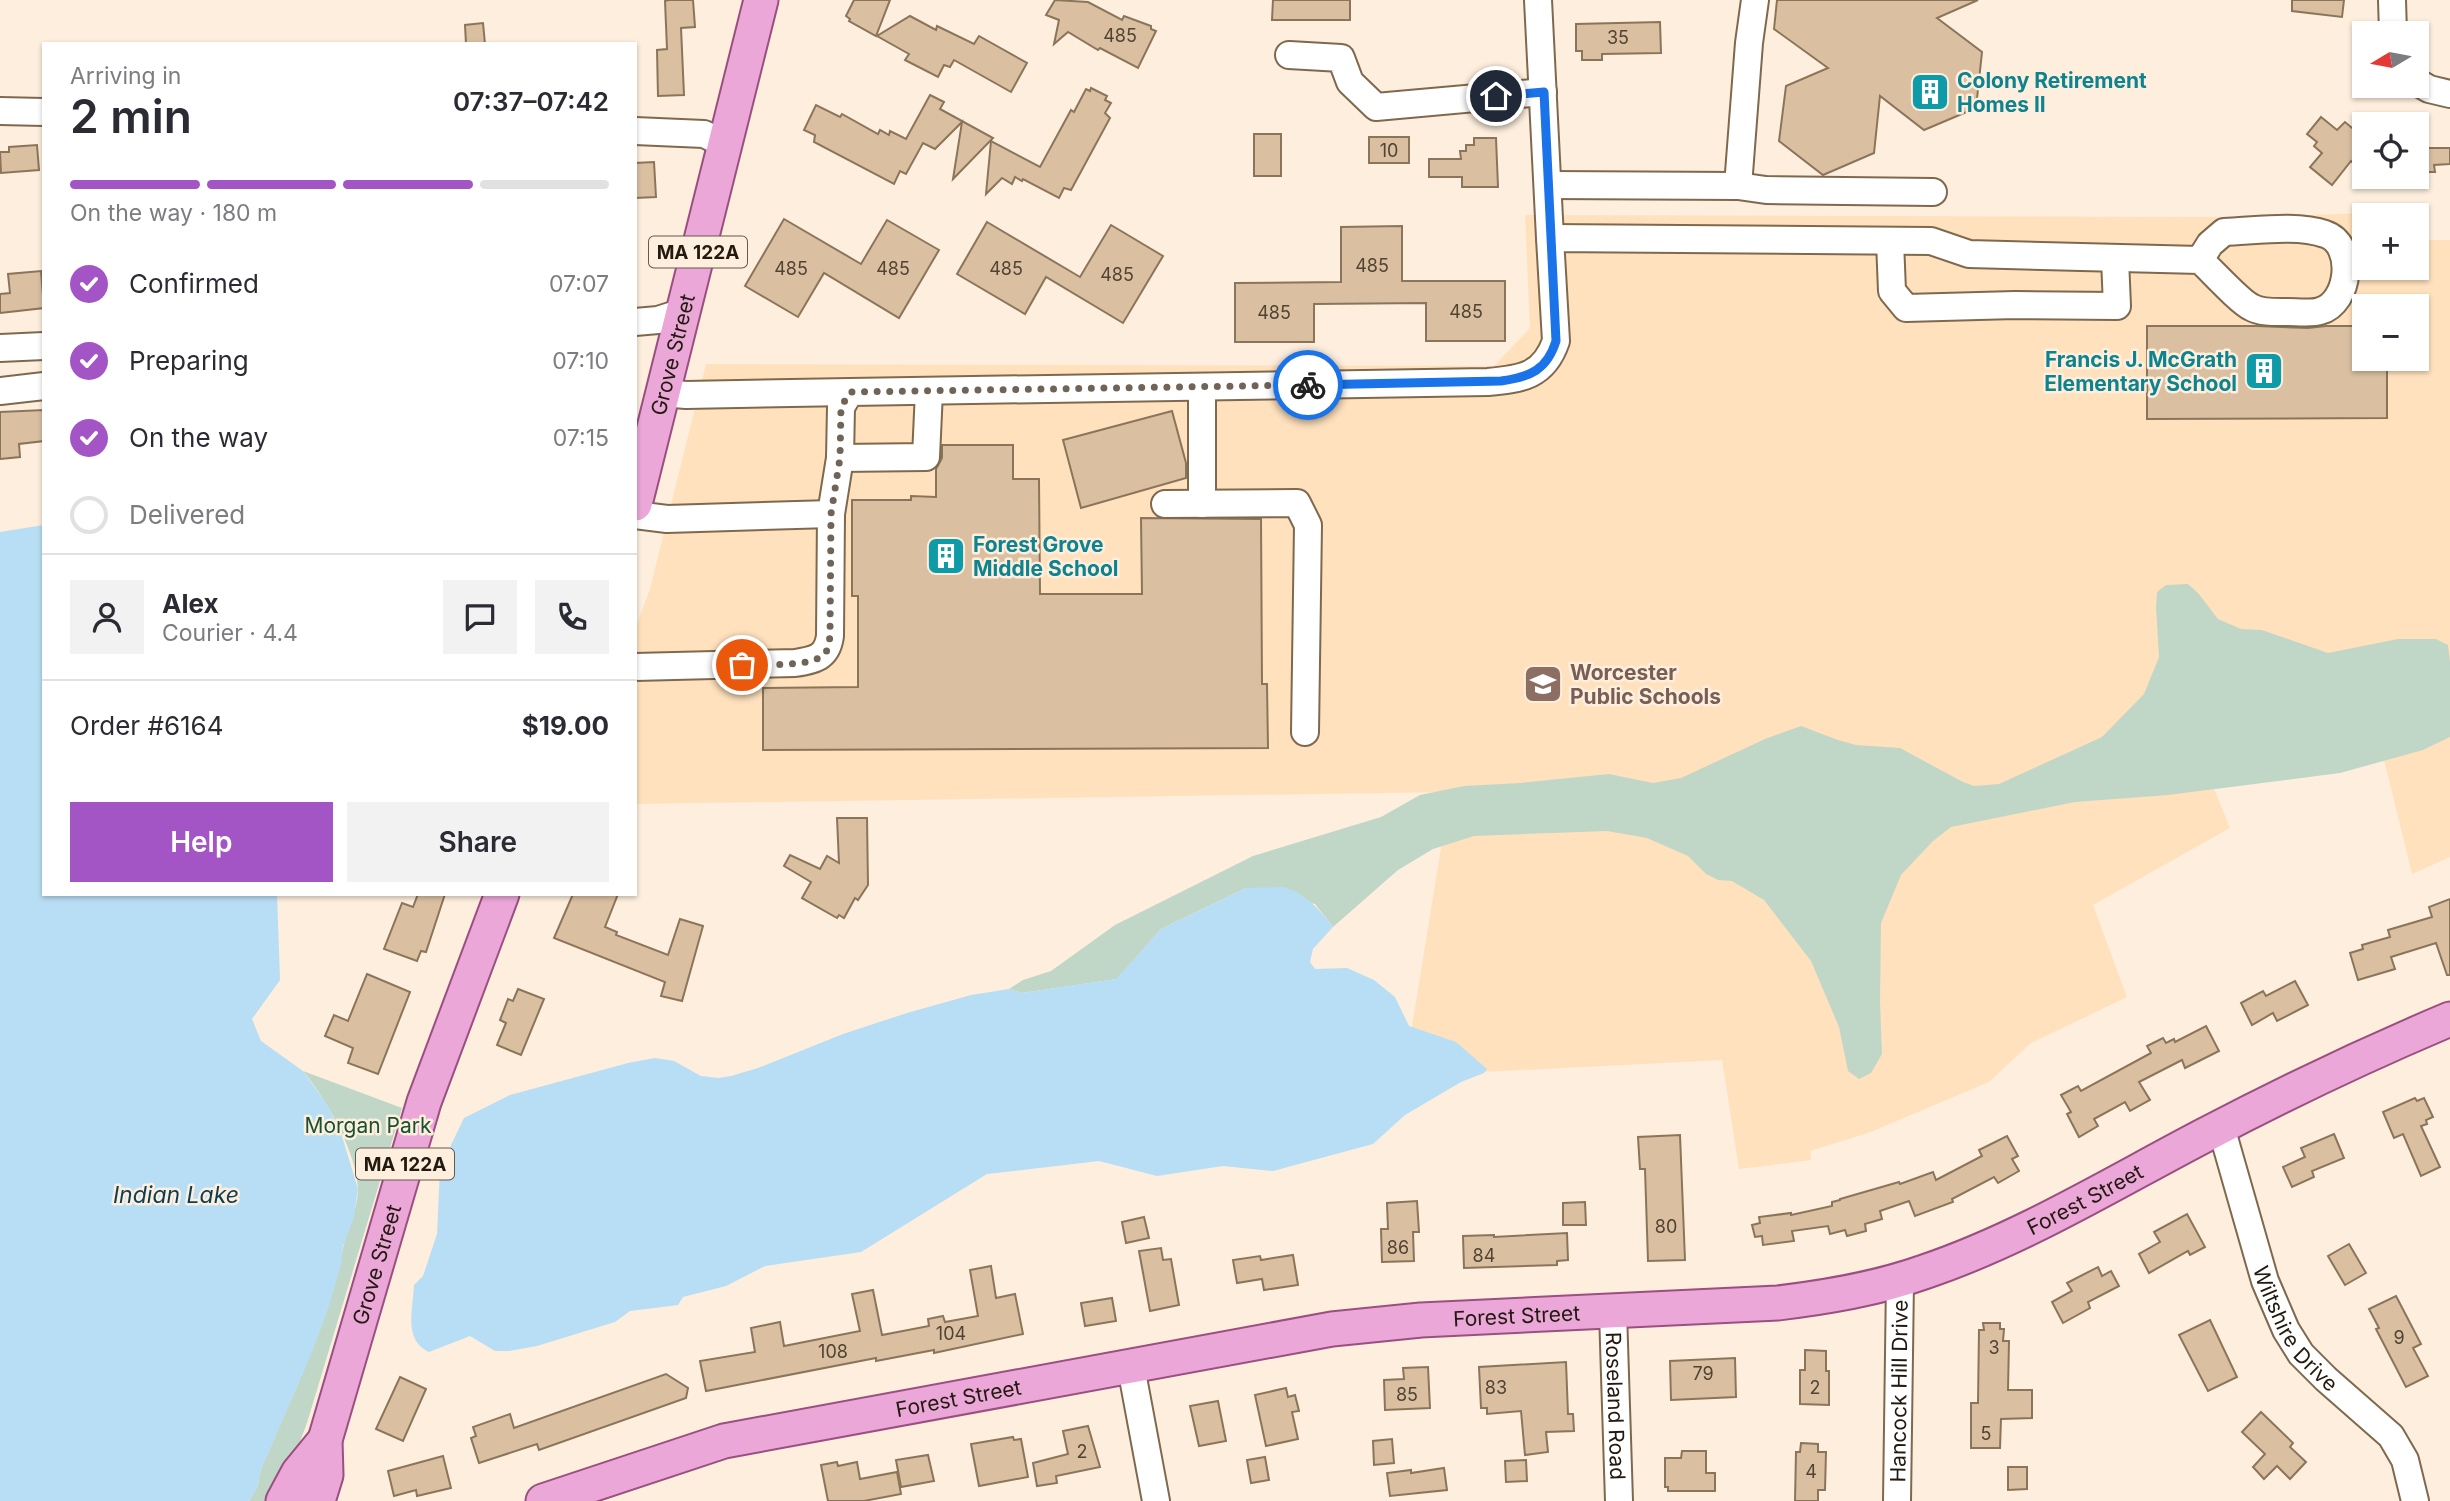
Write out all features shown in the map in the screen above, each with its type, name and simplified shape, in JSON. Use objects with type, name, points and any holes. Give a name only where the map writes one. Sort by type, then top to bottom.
[{"type":"main road","name":"Grove Street","points":[[637,496],[761,0]]},
{"type":"main road","name":"Grove Street","points":[[328,1492],[325,1440],[424,1102],[501,896]]},
{"type":"main road","name":"Forest Street","points":[[543,1501],[724,1441],[1299,1335],[1363,1325],[1778,1303],[1826,1297],[1900,1280],[2008,1239],[2221,1126],[2450,1019]]},
{"type":"main road","name":"Grove Street","points":[[283,1501],[298,1473],[325,1440]]},
{"type":"street","points":[[662,393],[686,395],[1488,382],[1526,376],[1547,361],[1556,341],[1538,0]]},
{"type":"street","points":[[1738,186],[1755,0]]},
{"type":"street","points":[[2392,0],[2393,21]]},
{"type":"street","points":[[1289,55],[1341,58],[1350,82],[1376,107],[1544,92]]},
{"type":"street","points":[[2429,89],[2450,94]]},
{"type":"street","points":[[0,111],[42,112]]},
{"type":"street","points":[[637,131],[704,134],[725,144]]},
{"type":"street","points":[[1548,185],[1738,186],[1766,190],[1933,192]]},
{"type":"street","points":[[1550,227],[1931,241],[1969,254],[2200,260],[2251,307],[2275,312],[2321,311],[2336,299],[2343,284],[2347,264],[2340,245],[2328,234],[2303,229],[2224,232],[2210,244],[2200,260]]},
{"type":"street","points":[[1890,241],[1892,291],[1906,308],[2117,306],[2115,259]]},
{"type":"street","points":[[637,322],[658,320],[683,312]]},
{"type":"street","points":[[0,348],[42,346]]},
{"type":"street","points":[[0,391],[42,386]]},
{"type":"street","points":[[1202,387],[1202,503]]},
{"type":"street","points":[[840,458],[926,457],[929,391]]},
{"type":"street","points":[[637,667],[795,663],[823,656],[830,636],[831,514],[840,458],[841,407],[850,392]]},
{"type":"street","points":[[1166,504],[1297,503],[1308,525],[1305,732]]},
{"type":"street","points":[[637,515],[667,519],[831,514]]},
{"type":"street","name":"Wiltshire Drive","points":[[2221,1126],[2266,1281],[2286,1330],[2301,1354],[2391,1436],[2405,1460],[2415,1501]]},
{"type":"street","name":"Hancock Hill Drive","points":[[1897,1501],[1900,1280]]},
{"type":"street","name":"Roseland Road","points":[[1613,1312],[1619,1501]]},
{"type":"street","points":[[1131,1367],[1156,1501]]},
{"type":"shaded area","name":"Worcester Public Schools","points":[[2352,214],[2352,280],[2429,280],[2429,240],[2450,240],[2450,857],[2412,874],[2379,739],[2212,784],[2230,828],[2093,905],[2127,997],[2031,1043],[1989,1082],[1868,1133],[1810,1151],[1811,1160],[1739,1169],[1722,1060],[1404,1076],[1450,792],[637,804],[637,624],[650,589],[706,364],[1494,366],[1530,328],[1525,215],[2250,217]]},
{"type":"green space","points":[[2188,584],[2218,619],[2241,629],[2262,630],[2328,653],[2398,639],[2436,639],[2448,645],[2450,737],[2423,750],[2340,773],[2168,795],[2075,802],[1951,827],[1933,841],[1901,875],[1881,923],[1882,1054],[1871,1073],[1859,1079],[1848,1071],[1839,1027],[1811,961],[1764,900],[1732,881],[1718,880],[1706,874],[1688,856],[1647,838],[1607,831],[1474,836],[1433,849],[1398,870],[1333,927],[1315,904],[1246,888],[1161,929],[1117,979],[1022,993],[1009,989],[1023,980],[1051,971],[1115,925],[1253,856],[1381,817],[1420,795],[1464,786],[1609,774],[1653,783],[1681,778],[1765,739],[1801,726],[1856,745],[1900,748],[1974,786],[1999,784],[2102,737],[2144,694],[2159,657],[2157,592],[2166,585]]},
{"type":"green space","name":"Morgan Park","points":[[303,1071],[402,1108],[298,1447],[271,1501],[249,1501],[258,1486],[260,1472],[328,1306],[358,1191],[357,1176],[347,1144],[331,1112]]},
{"type":"water","name":"Indian Lake","points":[[42,525],[42,896],[277,896],[280,980],[252,1019],[261,1041],[303,1071],[326,1103],[341,1133],[358,1189],[354,1217],[343,1246],[341,1264],[329,1306],[260,1472],[258,1486],[249,1501],[0,1501],[0,532]]},
{"type":"water","points":[[1284,887],[1312,903],[1333,927],[1313,949],[1310,962],[1315,969],[1347,968],[1374,980],[1395,997],[1409,1026],[1456,1042],[1487,1069],[1484,1073],[1461,1082],[1405,1115],[1373,1144],[1273,1171],[1223,1166],[1157,1176],[1099,1161],[987,1174],[861,1252],[765,1266],[726,1286],[683,1297],[678,1305],[630,1311],[615,1322],[537,1346],[495,1351],[470,1336],[429,1352],[416,1340],[411,1323],[414,1285],[423,1276],[437,1234],[440,1168],[464,1118],[510,1095],[628,1063],[655,1058],[674,1061],[701,1076],[731,1076],[843,1034],[971,995],[1009,989],[1022,993],[1116,979],[1161,929],[1246,888]]},
{"type":"building","points":[[693,0],[695,27],[681,28],[684,95],[658,96],[657,50],[667,49],[665,1]]},
{"type":"building","points":[[854,0],[890,0],[876,36],[849,21],[846,16]]},
{"type":"building","points":[[1055,0],[1088,2],[1122,20],[1124,16],[1151,26],[1151,29],[1156,31],[1138,68],[1100,48],[1098,50],[1068,32],[1054,44],[1059,20],[1046,15]]},
{"type":"building","points":[[1273,0],[1350,0],[1350,20],[1272,20]]},
{"type":"building","name":"Colony Retirement Homes II","points":[[1777,0],[1978,0],[1937,18],[1982,52],[1976,108],[1924,130],[1880,96],[1874,153],[1823,175],[1779,141],[1786,86],[1828,68],[1774,29]]},
{"type":"building","points":[[2292,0],[2344,0],[2342,17],[2292,11]]},
{"type":"building","points":[[910,16],[936,30],[937,26],[974,44],[979,36],[1027,63],[1011,92],[954,60],[950,67],[944,65],[938,77],[905,60],[909,54],[877,36]]},
{"type":"building","points":[[1660,22],[1661,53],[1602,54],[1602,60],[1582,60],[1582,51],[1576,51],[1576,24]]},
{"type":"building","points":[[483,23],[485,42],[466,42],[465,25]]},
{"type":"building","points":[[1091,88],[1107,96],[1105,100],[1111,103],[1105,113],[1110,118],[1071,190],[1064,188],[1059,198],[1015,177],[1012,184],[1002,178],[986,194],[991,141],[1040,167],[1071,110],[1074,112],[1086,89],[1090,91]]},
{"type":"building","points":[[930,95],[944,102],[940,109],[993,138],[953,179],[962,122],[935,149],[923,143],[906,174],[900,171],[894,184],[814,142],[815,135],[804,130],[816,105],[840,117],[842,114],[878,134],[880,130],[889,135],[890,131],[906,139]]},
{"type":"building","points":[[2321,117],[2337,130],[2345,122],[2352,128],[2352,162],[2332,185],[2310,167],[2322,153],[2314,146],[2317,142],[2307,134]]},
{"type":"building","points":[[1254,134],[1281,134],[1281,176],[1254,176]]},
{"type":"building","points":[[1369,137],[1409,137],[1409,163],[1369,163]]},
{"type":"building","points":[[1474,138],[1496,138],[1498,187],[1462,187],[1462,177],[1429,177],[1429,159],[1461,159],[1460,151],[1466,151],[1466,145],[1474,145]]},
{"type":"building","points":[[37,145],[39,170],[1,173],[0,152],[9,152],[9,147]]},
{"type":"building","points":[[2429,148],[2450,148],[2450,164],[2434,165],[2435,172],[2429,172]]},
{"type":"building","points":[[654,162],[656,197],[637,198],[637,163]]},
{"type":"building","points":[[784,219],[861,264],[887,220],[939,250],[899,318],[824,273],[798,317],[745,286]]},
{"type":"building","points":[[987,222],[1080,277],[1111,225],[1163,256],[1123,323],[1046,277],[1025,314],[957,274]]},
{"type":"building","points":[[1402,226],[1402,281],[1505,281],[1505,341],[1426,341],[1426,303],[1314,304],[1314,342],[1235,342],[1235,283],[1341,282],[1341,227]]},
{"type":"building","points":[[41,271],[42,308],[0,313],[0,294],[10,293],[8,274]]},
{"type":"building","name":"Francis J. McGrath Elementary School","points":[[2147,326],[2352,326],[2352,371],[2387,371],[2387,418],[2147,419]]},
{"type":"building","points":[[42,410],[42,441],[19,444],[20,457],[0,459],[0,412]]},
{"type":"building","points":[[1172,411],[1186,463],[1186,478],[1081,508],[1063,440]]},
{"type":"building","name":"Forest Grove Middle School","points":[[942,445],[1013,445],[1013,479],[1039,479],[1040,594],[1142,594],[1141,518],[1261,519],[1262,684],[1267,684],[1268,748],[763,750],[763,688],[858,687],[858,596],[852,596],[852,500],[911,500],[911,496],[936,497],[936,469],[942,458]]},
{"type":"building","points":[[837,818],[867,818],[868,885],[858,900],[855,898],[844,918],[839,915],[837,918],[802,898],[811,882],[784,866],[790,855],[820,869],[827,856],[839,863]]},
{"type":"building","points":[[417,896],[444,896],[426,952],[421,951],[417,961],[384,949],[402,903],[413,907]]},
{"type":"building","points":[[572,896],[617,896],[605,927],[617,932],[616,935],[668,955],[680,919],[703,926],[682,1001],[661,996],[665,982],[554,938]]},
{"type":"building","points":[[2450,899],[2450,975],[2447,975],[2436,943],[2391,957],[2395,969],[2358,980],[2350,953],[2363,949],[2362,945],[2390,937],[2388,930],[2432,917],[2429,907]]},
{"type":"building","points":[[367,974],[410,992],[378,1074],[348,1063],[353,1048],[325,1036],[334,1015],[348,1021]]},
{"type":"building","points":[[2295,981],[2308,1005],[2277,1021],[2273,1013],[2252,1025],[2241,1003],[2263,991],[2266,996]]},
{"type":"building","points":[[518,989],[544,999],[521,1055],[497,1045],[506,1023],[500,1020],[508,999],[513,1001]]},
{"type":"building","points":[[2206,1026],[2219,1051],[2185,1068],[2182,1060],[2139,1082],[2150,1100],[2130,1111],[2125,1102],[2094,1119],[2098,1126],[2079,1137],[2067,1114],[2071,1112],[2061,1095],[2078,1086],[2081,1091],[2151,1053],[2147,1046],[2163,1038],[2166,1043],[2174,1039],[2175,1042]]},
{"type":"building","points":[[2415,1098],[2417,1101],[2424,1098],[2433,1117],[2421,1126],[2440,1167],[2421,1176],[2403,1134],[2394,1138],[2383,1112]]},
{"type":"building","points":[[2334,1134],[2344,1158],[2312,1171],[2314,1177],[2292,1187],[2283,1167],[2305,1157],[2301,1148]]},
{"type":"building","points":[[1680,1135],[1685,1260],[1648,1261],[1645,1169],[1640,1169],[1638,1137]]},
{"type":"building","points":[[2007,1136],[2018,1156],[2012,1159],[2019,1171],[1998,1183],[1994,1177],[1952,1199],[1953,1202],[1915,1216],[1909,1201],[1880,1211],[1882,1219],[1865,1224],[1866,1231],[1847,1236],[1845,1230],[1830,1234],[1828,1226],[1792,1231],[1794,1241],[1763,1245],[1762,1236],[1755,1237],[1752,1225],[1760,1223],[1759,1217],[1791,1215],[1832,1206],[1832,1202],[1840,1199],[1899,1182],[1900,1184],[1933,1172],[1936,1180],[1982,1156],[1979,1150]]},
{"type":"building","points":[[1417,1201],[1419,1232],[1413,1232],[1414,1261],[1382,1262],[1381,1229],[1388,1229],[1387,1203]]},
{"type":"building","points":[[1585,1202],[1586,1225],[1563,1225],[1563,1203]]},
{"type":"building","points":[[2187,1214],[2205,1247],[2190,1255],[2188,1251],[2149,1273],[2139,1254],[2160,1242],[2154,1232]]},
{"type":"building","points":[[1144,1217],[1149,1238],[1126,1243],[1122,1222]]},
{"type":"building","points":[[1567,1233],[1568,1260],[1557,1261],[1557,1265],[1464,1268],[1463,1236]]},
{"type":"building","points":[[2349,1244],[2366,1273],[2345,1285],[2328,1256]]},
{"type":"building","points":[[1161,1248],[1163,1260],[1171,1259],[1179,1305],[1150,1311],[1139,1251]]},
{"type":"building","points":[[1293,1255],[1298,1285],[1264,1290],[1262,1279],[1237,1283],[1233,1260],[1260,1256],[1261,1260]]},
{"type":"building","points":[[991,1266],[996,1298],[1015,1294],[1023,1334],[934,1353],[934,1350],[876,1361],[876,1358],[706,1391],[700,1361],[755,1352],[751,1328],[780,1322],[784,1346],[860,1331],[852,1294],[873,1290],[882,1335],[929,1326],[928,1319],[943,1316],[945,1322],[978,1316],[970,1270]]},
{"type":"building","points":[[2098,1267],[2102,1276],[2111,1271],[2119,1286],[2088,1302],[2090,1308],[2063,1323],[2052,1302],[2072,1291],[2067,1283]]},
{"type":"building","points":[[2396,1296],[2421,1344],[2413,1348],[2428,1376],[2406,1387],[2376,1329],[2379,1328],[2369,1309]]},
{"type":"building","points":[[1112,1298],[1116,1321],[1085,1326],[1081,1303]]},
{"type":"building","points":[[2210,1320],[2237,1377],[2208,1391],[2179,1335]]},
{"type":"building","points":[[1983,1323],[2000,1323],[2000,1329],[2004,1329],[2003,1341],[2009,1341],[2008,1390],[2032,1390],[2032,1418],[2001,1419],[2000,1448],[1971,1448],[1971,1403],[1978,1403],[1979,1330],[1984,1330]]},
{"type":"building","points":[[1805,1350],[1826,1351],[1829,1405],[1800,1404],[1800,1370],[1805,1370]]},
{"type":"building","points":[[1735,1358],[1736,1397],[1671,1400],[1670,1361]]},
{"type":"building","points":[[1566,1362],[1568,1414],[1573,1414],[1574,1431],[1546,1432],[1548,1452],[1525,1455],[1521,1411],[1487,1414],[1487,1408],[1481,1408],[1479,1367]]},
{"type":"building","points":[[1428,1367],[1430,1408],[1385,1410],[1384,1380],[1404,1379],[1403,1368]]},
{"type":"building","points":[[666,1374],[688,1388],[686,1398],[539,1450],[537,1444],[479,1463],[471,1438],[476,1436],[473,1427],[510,1414],[514,1428]]},
{"type":"building","points":[[400,1377],[426,1389],[403,1441],[376,1429]]},
{"type":"building","points":[[1286,1388],[1288,1397],[1295,1395],[1299,1411],[1292,1412],[1298,1439],[1266,1446],[1255,1395]]},
{"type":"building","points":[[1218,1401],[1226,1441],[1199,1446],[1190,1406]]},
{"type":"building","points":[[2261,1412],[2293,1443],[2290,1447],[2306,1462],[2290,1479],[2277,1466],[2264,1479],[2253,1467],[2265,1454],[2242,1432]]},
{"type":"building","points":[[1088,1426],[1100,1467],[1056,1476],[1057,1483],[1037,1486],[1033,1463],[1068,1454],[1063,1431]]},
{"type":"building","points":[[1013,1437],[1014,1440],[1021,1439],[1028,1477],[979,1486],[971,1444]]},
{"type":"building","points":[[1392,1439],[1394,1463],[1374,1465],[1373,1441]]},
{"type":"building","points":[[1801,1443],[1818,1444],[1818,1452],[1826,1452],[1825,1490],[1818,1490],[1818,1501],[1795,1501],[1796,1452],[1800,1452]]},
{"type":"building","points":[[1682,1451],[1706,1451],[1706,1473],[1715,1473],[1715,1491],[1668,1491],[1668,1487],[1665,1487],[1665,1458],[1681,1458]]},
{"type":"building","points":[[928,1455],[934,1481],[901,1487],[896,1460]]},
{"type":"building","points":[[443,1456],[451,1488],[417,1496],[416,1490],[394,1496],[388,1471]]},
{"type":"building","points":[[1265,1457],[1269,1480],[1251,1483],[1247,1460]]},
{"type":"building","points":[[1526,1460],[1527,1481],[1506,1482],[1505,1461]]},
{"type":"building","points":[[837,1462],[838,1466],[857,1462],[860,1479],[897,1472],[901,1494],[864,1501],[828,1501],[821,1465]]},
{"type":"building","points":[[2008,1467],[2027,1467],[2027,1489],[2008,1490]]},
{"type":"building","points":[[1444,1468],[1447,1490],[1390,1496],[1387,1473]]},
{"type":"way so far","points":[[742,665],[807,662],[826,653],[830,636],[831,514],[840,458],[841,407],[850,392],[1308,385]]},
{"type":"place","name":"Colony Retirement Homes II","points":[[1930,92]]},
{"type":"place","name":"Francis J. McGrath Elementary School","points":[[2264,371]]},
{"type":"place","name":"Forest Grove Middle School","points":[[946,556]]},
{"type":"place","name":"Worcester Public Schools","points":[[1543,684]]},
{"type":"route","points":[[1308,385],[1501,381],[1534,372],[1551,355],[1556,341],[1544,92],[1496,96]]}]
